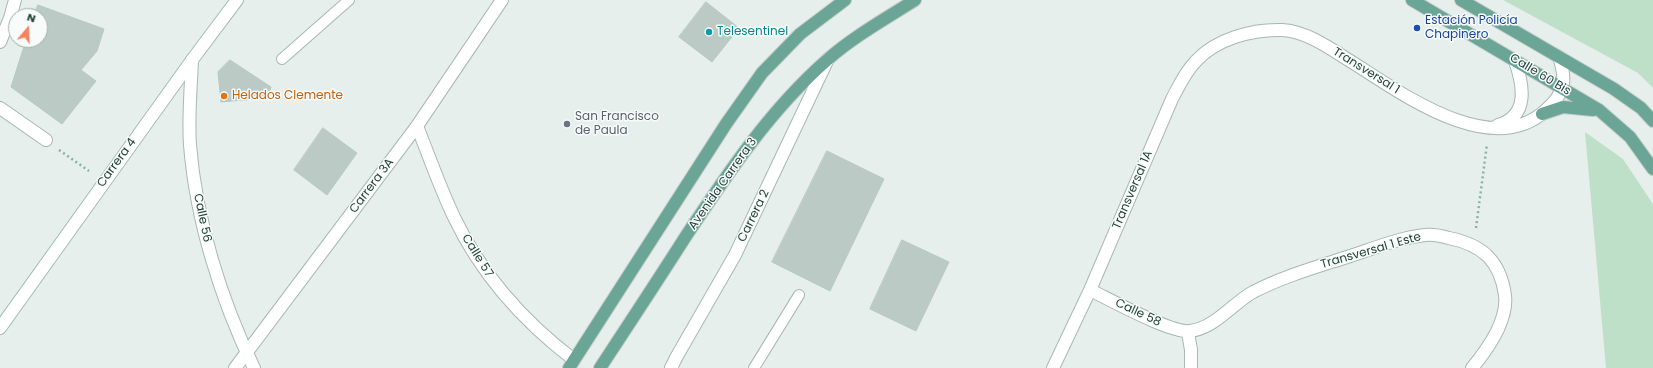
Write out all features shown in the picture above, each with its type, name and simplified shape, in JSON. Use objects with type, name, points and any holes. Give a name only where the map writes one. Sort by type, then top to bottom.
[{"type":"main road","points":[[570,365],[726,124],[762,73],[800,34],[845,0]]},
{"type":"main road","name":"Avenida Carrera 3","points":[[600,368],[730,170],[782,106],[828,59],[915,0]]},
{"type":"main road","name":"Calle 60 Bis","points":[[1412,0],[1599,110],[1630,137],[1653,168]]},
{"type":"main road","name":"Calle 60 Bis","points":[[1461,0],[1614,89],[1641,108],[1653,122]]},
{"type":"main road","points":[[1542,114],[1564,108],[1599,110]]},
{"type":"street","points":[[0,42],[10,18],[15,0]]},
{"type":"street","name":"Carrera 4","points":[[0,328],[192,60],[237,0]]},
{"type":"street","name":"Carrera 3A","points":[[235,368],[417,126],[502,0]]},
{"type":"street","name":"Transversal 1","points":[[1240,36],[1254,32],[1283,30],[1303,35],[1326,46],[1405,96],[1442,114],[1465,123],[1489,128],[1517,126],[1542,114],[1559,96],[1563,89]]},
{"type":"street","name":"Transversal 1A","points":[[1053,368],[1090,290],[1184,76],[1196,60],[1212,49],[1240,36]]},
{"type":"street","points":[[1559,57],[1564,73],[1563,89]]},
{"type":"street","name":"Carrera 2","points":[[671,368],[735,255],[828,59]]},
{"type":"street","name":"Calle 56","points":[[192,60],[190,144],[200,216],[217,276],[246,352],[254,368]]},
{"type":"street","points":[[1489,128],[1510,120],[1517,112],[1522,101],[1522,80],[1515,61]]},
{"type":"street","points":[[0,108],[46,140]]},
{"type":"street","name":"Calle 57","points":[[417,126],[454,217],[487,274],[520,314],[570,365]]},
{"type":"street","name":"Transversal 1 Este","points":[[1188,332],[1206,326],[1238,300],[1280,279],[1401,240],[1426,235],[1458,240],[1473,245],[1485,253],[1495,263],[1503,282],[1505,299],[1496,336],[1472,368]]},
{"type":"street","name":"Calle 58","points":[[1090,290],[1168,326],[1188,332]]},
{"type":"street","points":[[1188,332],[1191,350],[1191,368]]},
{"type":"lane","points":[[282,59],[348,0]]},
{"type":"lane","points":[[754,368],[799,295]]},
{"type":"path","points":[[1473,245],[1489,128]]},
{"type":"path","points":[[46,140],[104,182]]},
{"type":"green space","points":[[1503,0],[1653,0],[1653,88],[1638,73]]},
{"type":"green space","points":[[1585,132],[1623,159],[1653,204],[1653,368],[1606,368]]},
{"type":"building","name":"Telesentinel","points":[[706,2],[739,28],[712,62],[679,37]]},
{"type":"building","points":[[38,5],[46,8],[37,8]]},
{"type":"building","points":[[48,9],[104,29],[97,51],[81,70],[96,81],[62,124],[11,87],[23,48],[48,48]]},
{"type":"building","points":[[230,60],[271,87],[268,98],[221,102],[218,72]]},
{"type":"building","points":[[323,128],[357,153],[327,195],[294,170]]},
{"type":"building","points":[[827,151],[884,179],[830,291],[772,262]]},
{"type":"building","points":[[902,240],[949,262],[916,331],[870,309]]},
{"type":"place","name":"Estación Policía Chapinero","points":[[1417,28]]},
{"type":"place","name":"Telesentinel","points":[[709,32]]},
{"type":"place","name":"Helados Clemente","points":[[224,96]]},
{"type":"place","name":"San Francisco de Paula","points":[[567,124]]}]
